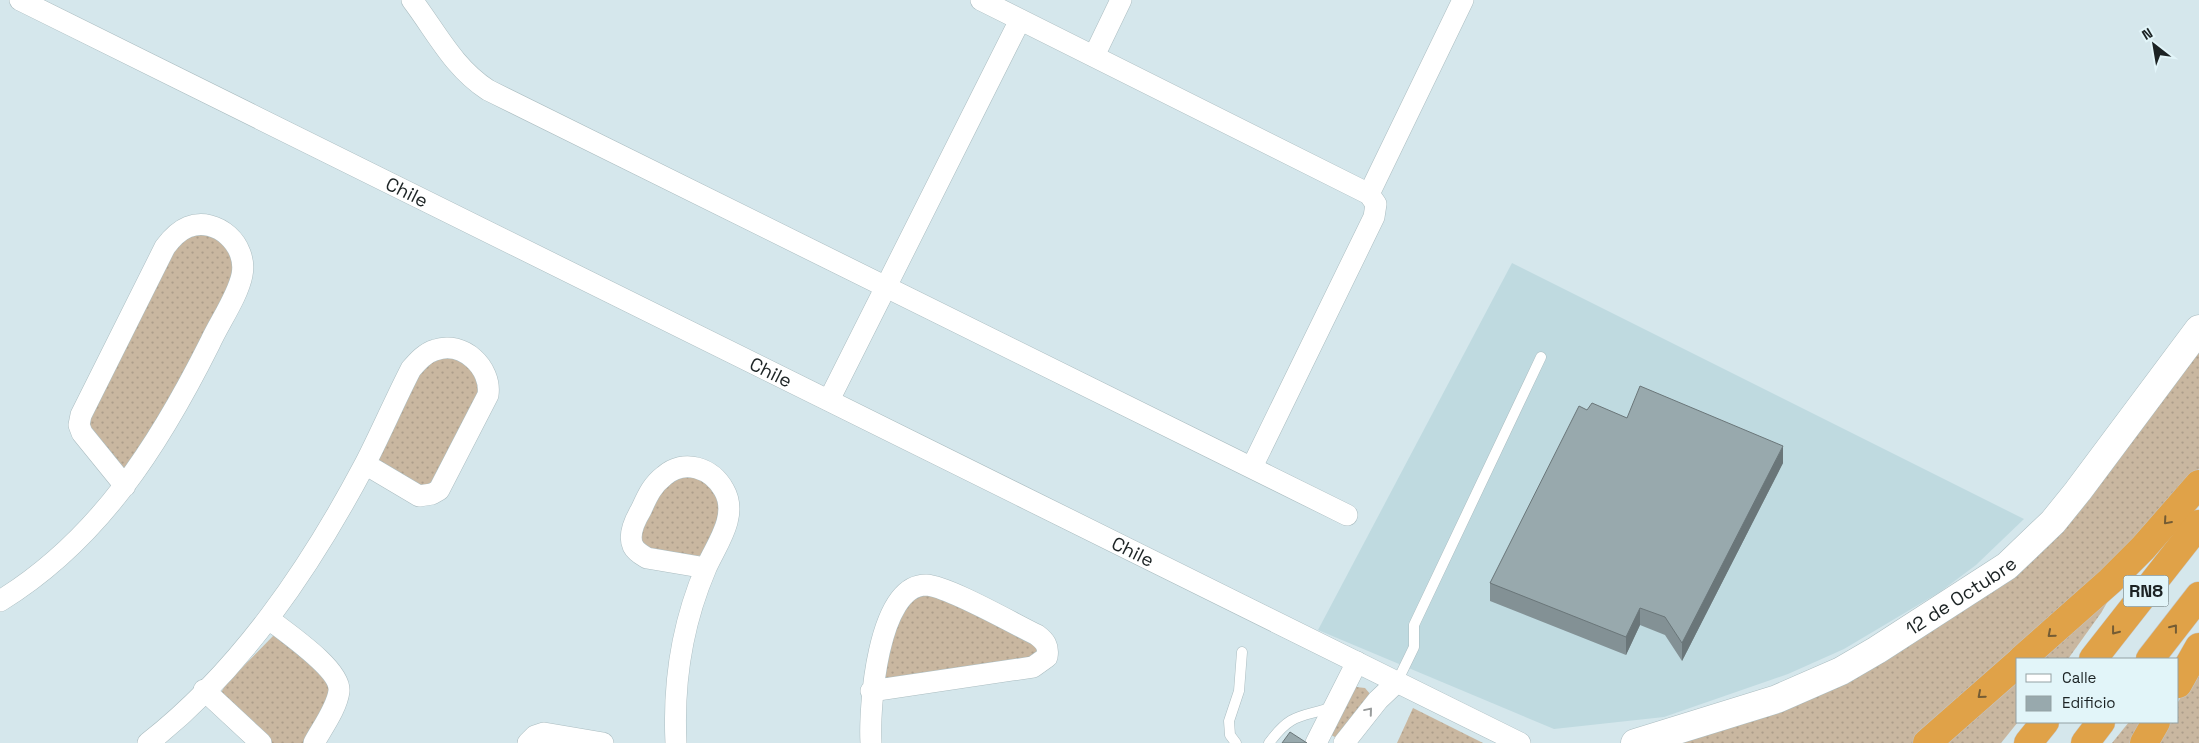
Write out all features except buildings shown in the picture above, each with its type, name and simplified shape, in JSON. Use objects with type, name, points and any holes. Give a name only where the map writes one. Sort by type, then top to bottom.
[{"type":"highway","points":[[2023,658],[2110,581],[2143,548],[2199,484]]},
{"type":"highway","name":"RN8","points":[[2094,658],[2199,524]]},
{"type":"highway","name":"RN8","points":[[2151,658],[2199,596]]},
{"type":"highway","points":[[2179,682],[2199,647]]},
{"type":"highway","points":[[1927,743],[2016,665]]},
{"type":"highway","points":[[2028,743],[2043,723]]},
{"type":"highway","points":[[2085,743],[2100,723]]},
{"type":"highway","points":[[2144,743],[2155,723]]},
{"type":"street","name":"Chile","points":[[20,0],[1520,743]]},
{"type":"street","points":[[412,0],[452,59],[474,81],[488,90],[1347,515]]},
{"type":"street","points":[[981,0],[1369,194],[1376,204],[1374,217],[1252,467]]},
{"type":"street","points":[[1094,56],[1121,0]]},
{"type":"street","points":[[1369,194],[1463,0]]},
{"type":"street","points":[[828,400],[1020,20]]},
{"type":"street","points":[[0,601],[30,581],[68,549],[100,517],[125,486],[151,450],[182,396],[242,276],[242,261],[236,244],[230,236],[205,225],[188,227],[172,238],[165,246],[81,415],[79,425],[82,433],[125,486]]},
{"type":"street","name":"12 de Octubre","points":[[1635,743],[1777,699],[1841,671],[2007,566],[2053,522],[2074,498],[2199,329]]},
{"type":"street","points":[[148,743],[178,718],[235,660],[269,618],[307,562],[365,464],[411,369],[419,359],[436,350],[454,348],[467,354],[481,366],[488,381],[488,395],[439,490],[432,494],[418,496],[365,464]]},
{"type":"street","points":[[676,743],[678,664],[696,594],[728,519],[729,502],[726,492],[719,481],[704,470],[684,467],[674,469],[652,488],[634,522],[633,546],[647,558],[706,568]]},
{"type":"street","points":[[871,743],[872,691],[874,674],[891,618],[900,601],[918,587],[925,585],[944,589],[1037,635],[1043,639],[1048,650],[1047,657],[1033,667],[872,691]]},
{"type":"street","points":[[269,618],[330,669],[339,684],[338,697],[314,743]]},
{"type":"street","points":[[1320,741],[1356,662]]},
{"type":"street","points":[[1344,743],[1378,700],[1397,682]]},
{"type":"street","points":[[204,690],[261,743]]},
{"type":"street","points":[[528,743],[535,736],[544,733],[604,743]]},
{"type":"lane","points":[[1397,682],[1414,647],[1414,625],[1541,357]]},
{"type":"lane","points":[[1236,743],[1230,735],[1228,727],[1239,691],[1242,652]]},
{"type":"lane","points":[[1270,743],[1281,728],[1295,716],[1334,707]]},
{"type":"shaded area","points":[[211,232],[239,262],[206,339],[128,467],[119,467],[86,422],[178,240]]},
{"type":"shaded area","points":[[1512,263],[2024,519],[1976,565],[1940,592],[1844,649],[1788,674],[1664,717],[1554,729],[1318,630]]},
{"type":"shaded area","points":[[2199,350],[2199,469],[2148,528],[1916,743],[1676,743],[1805,699],[2093,492]]},
{"type":"shaded area","points":[[456,354],[484,385],[440,479],[426,489],[379,461],[379,448],[421,366]]},
{"type":"shaded area","points":[[674,476],[706,477],[723,511],[703,555],[671,555],[642,546],[643,526],[646,516],[655,500]]},
{"type":"shaded area","points":[[2115,589],[2101,613],[2069,658],[2035,658]]},
{"type":"shaded area","points":[[922,592],[980,614],[1039,648],[1031,660],[891,681],[884,676],[886,657],[901,613]]},
{"type":"shaded area","points":[[274,635],[280,636],[334,686],[309,743],[269,743],[223,699],[222,691],[226,684]]},
{"type":"shaded area","points":[[2199,665],[2199,743],[2154,743],[2165,723],[2179,723],[2179,700]]},
{"type":"shaded area","points":[[2016,675],[2017,723],[2001,743],[1939,743]]},
{"type":"shaded area","points":[[1356,687],[1365,688],[1371,695],[1337,738],[1331,735],[1350,692]]},
{"type":"shaded area","points":[[1413,708],[1483,743],[1397,743]]},
{"type":"shaded area","points":[[2128,723],[2148,723],[2137,743],[2112,743]]}]
